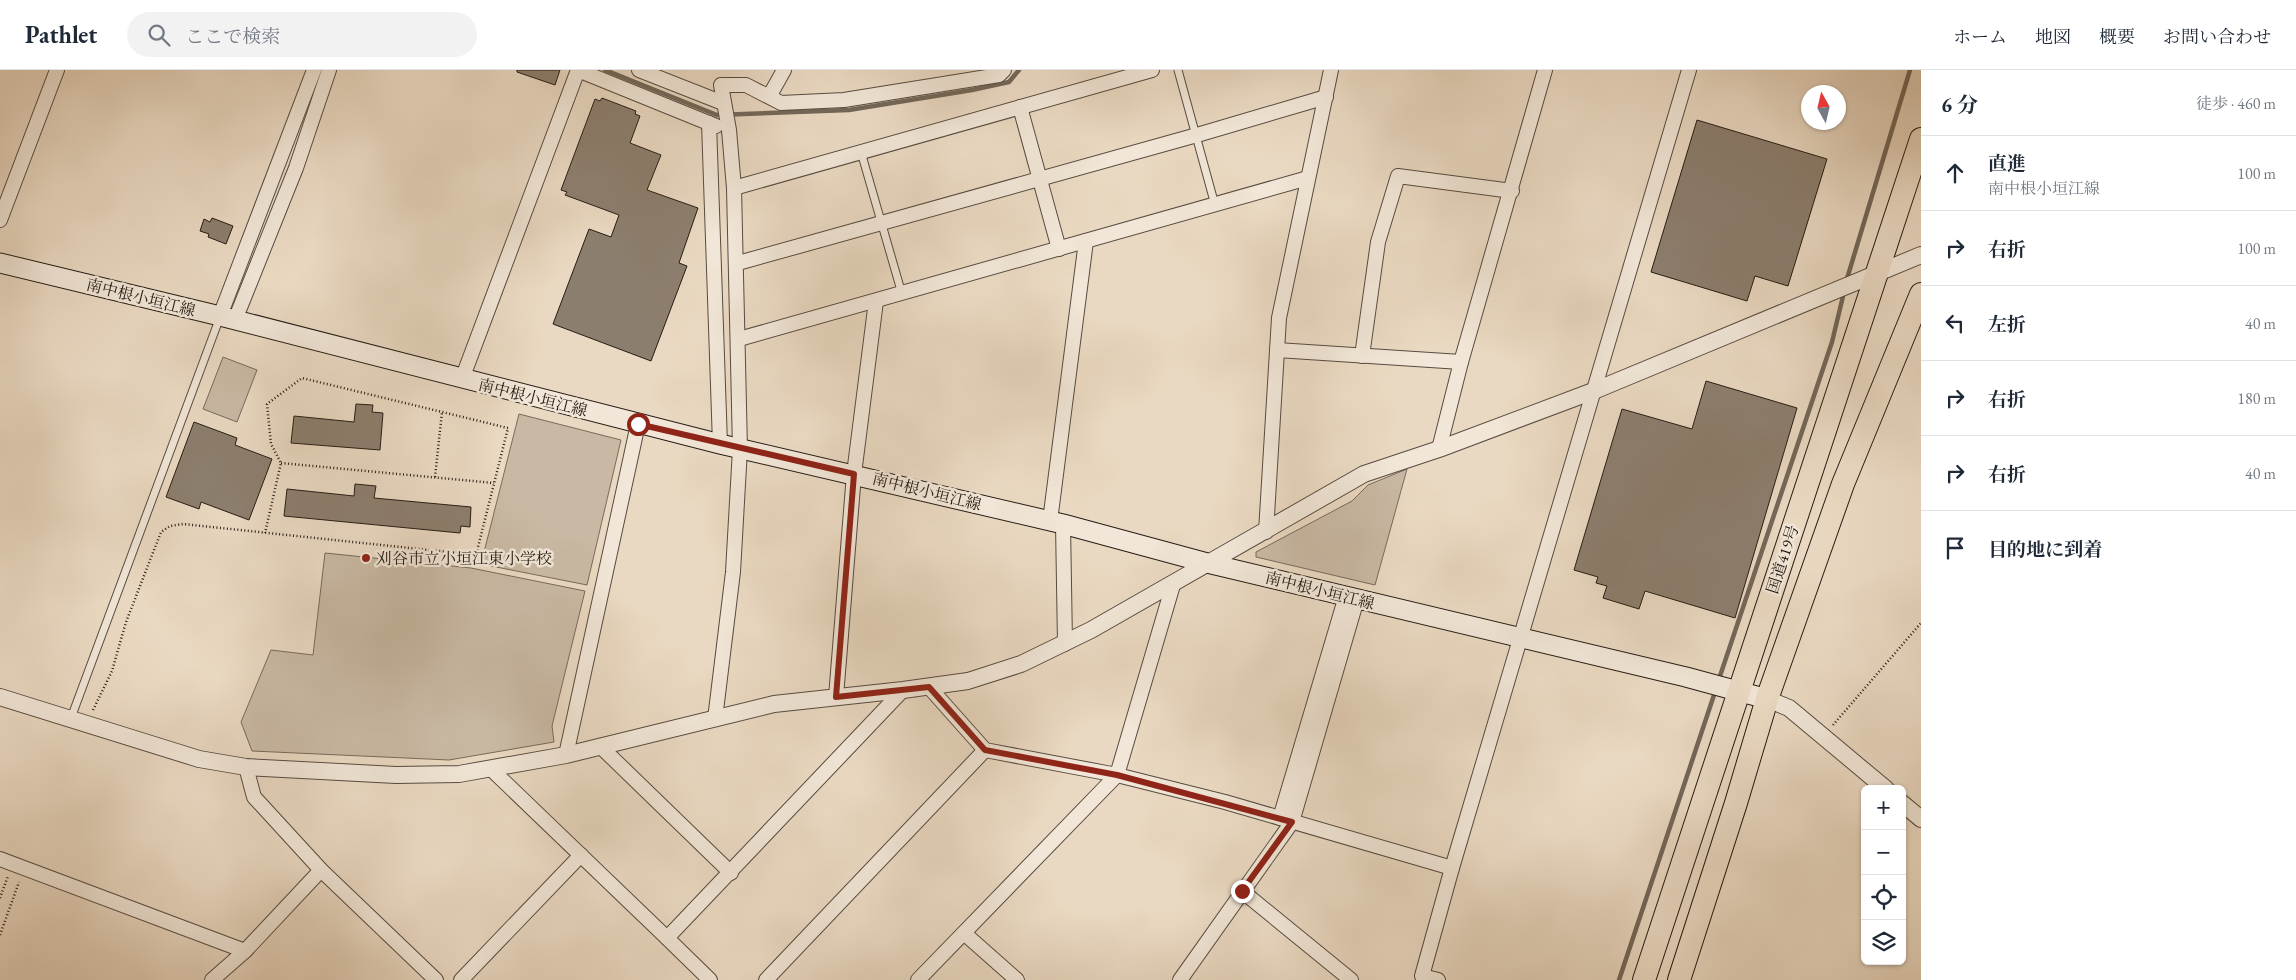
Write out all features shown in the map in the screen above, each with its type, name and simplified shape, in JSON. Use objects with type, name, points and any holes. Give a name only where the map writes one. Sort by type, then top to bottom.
[{"type":"highway","name":"国道419号","points":[[1644,980],[1874,275],[1921,138]]},
{"type":"highway","name":"国道419号","points":[[1679,980],[1767,699],[1843,484],[1919,298]]},
{"type":"main road","name":"南中根小垣江線","points":[[0,263],[228,318],[638,424],[1057,523],[1207,563],[1767,699]]},
{"type":"street","points":[[0,220],[57,70]]},
{"type":"street","points":[[228,318],[314,70]]},
{"type":"street","points":[[228,318],[296,168],[330,70]]},
{"type":"street","points":[[462,379],[578,70],[709,123],[728,127]]},
{"type":"street","points":[[639,70],[724,104]]},
{"type":"street","points":[[770,96],[784,70]]},
{"type":"street","points":[[715,718],[733,572],[740,449],[738,263],[734,188],[728,127],[721,85],[746,85],[782,103],[844,100],[999,75],[1004,70]]},
{"type":"street","points":[[734,188],[1152,70]]},
{"type":"street","points":[[1266,532],[1279,318],[1331,70]]},
{"type":"street","points":[[1439,449],[1462,362],[1546,70]]},
{"type":"street","points":[[1438,980],[1422,978],[1452,868],[1596,390],[1689,70]]},
{"type":"street","points":[[738,263],[1197,135],[1326,97]]},
{"type":"street","points":[[1020,107],[1059,249]]},
{"type":"street","points":[[709,123],[720,444]]},
{"type":"street","points":[[1362,356],[1378,242],[1398,176],[1512,190]]},
{"type":"street","points":[[739,339],[1308,178]]},
{"type":"street","points":[[1065,644],[1057,523],[1086,241]]},
{"type":"street","points":[[0,697],[200,759],[246,767],[396,775],[459,774],[566,755],[774,704],[968,681],[1021,664],[1065,644],[1173,585],[1207,563],[1266,532],[1364,474],[1439,449],[1596,390],[1921,255]]},
{"type":"street","points":[[836,697],[854,474],[876,301]]},
{"type":"street","points":[[1277,350],[1462,362]]},
{"type":"street","points":[[566,755],[638,424]]},
{"type":"street","points":[[918,980],[965,934],[1117,775],[1173,585]]},
{"type":"street","points":[[1180,980],[1242,891],[1286,820],[1351,598]]},
{"type":"street","points":[[929,687],[985,750],[1117,775],[1286,820],[1452,868]]},
{"type":"street","points":[[667,938],[731,873],[903,690]]},
{"type":"street","points":[[1767,699],[1789,708],[1824,735],[1881,785]]},
{"type":"street","points":[[601,747],[731,873]]},
{"type":"street","points":[[766,980],[985,750]]},
{"type":"street","points":[[246,767],[254,797],[321,870],[436,980]]},
{"type":"street","points":[[491,769],[710,980]]},
{"type":"street","points":[[1906,806],[1921,819]]},
{"type":"street","points":[[461,980],[580,855]]},
{"type":"street","points":[[12,864],[245,951]]},
{"type":"street","points":[[212,980],[245,951],[321,870]]},
{"type":"street","points":[[1242,891],[1351,980]]},
{"type":"street","points":[[965,934],[1017,980]]},
{"type":"lane","points":[[1178,70],[1215,205]]},
{"type":"lane","points":[[861,152],[902,294]]},
{"type":"lane","points":[[79,720],[228,318]]},
{"type":"path","points":[[79,720],[112,671],[126,622],[160,532],[170,526],[183,524],[266,533],[476,554],[508,428],[302,378],[267,404],[271,444],[281,463],[266,533]]},
{"type":"path","points":[[435,478],[442,412]]},
{"type":"path","points":[[281,463],[494,483]]},
{"type":"path","points":[[1824,735],[1921,623]]},
{"type":"path","points":[[0,898],[12,864]]},
{"type":"path","points":[[0,935],[12,864]]},
{"type":"shaded area","points":[[223,357],[257,370],[237,422],[203,409]]},
{"type":"shaded area","points":[[519,414],[621,440],[587,585],[481,564]]},
{"type":"shaded area","points":[[1407,469],[1375,585],[1256,557],[1256,552],[1352,501],[1368,485]]},
{"type":"shaded area","points":[[325,553],[471,568],[585,591],[552,726],[554,742],[449,760],[252,751],[241,722],[271,650],[313,655]]},
{"type":"building","points":[[517,70],[560,70],[555,85],[517,72]]},
{"type":"building","points":[[602,98],[636,111],[635,114],[640,116],[630,143],[661,155],[647,190],[698,208],[679,263],[687,266],[651,361],[553,324],[589,229],[611,237],[619,215],[565,195],[567,192],[561,190],[595,99],[600,101]]},
{"type":"building","points":[[1697,120],[1827,159],[1788,286],[1755,276],[1747,301],[1651,272]]},
{"type":"building","points":[[212,218],[233,226],[226,244],[208,237],[209,234],[200,231],[204,219],[210,222]]},
{"type":"building","points":[[1706,381],[1797,408],[1735,618],[1645,591],[1639,609],[1603,598],[1607,586],[1596,583],[1598,577],[1574,570],[1622,409],[1692,429]]},
{"type":"building","points":[[356,404],[373,405],[372,412],[383,413],[380,450],[291,443],[294,416],[354,422]]},
{"type":"building","points":[[194,422],[237,438],[235,445],[272,459],[249,520],[201,502],[199,509],[166,497]]},
{"type":"building","points":[[355,484],[376,486],[374,498],[471,507],[470,527],[461,526],[460,533],[284,516],[287,489],[354,496]]},
{"type":"waterway","points":[[605,70],[717,115],[849,110],[972,90],[1009,82],[1019,70]]},
{"type":"waterway","points":[[1846,282],[1910,70]]},
{"type":"waterway","points":[[1718,682],[1832,342],[1844,292]]},
{"type":"waterway","points":[[1619,980],[1716,689]]},
{"type":"place","name":"刈谷市立小垣江東小学校","points":[[366,558]]},
{"type":"route","points":[[638,424],[854,474],[836,697],[929,687],[985,750],[1117,775],[1225,802],[1292,822],[1242,891]]}]
